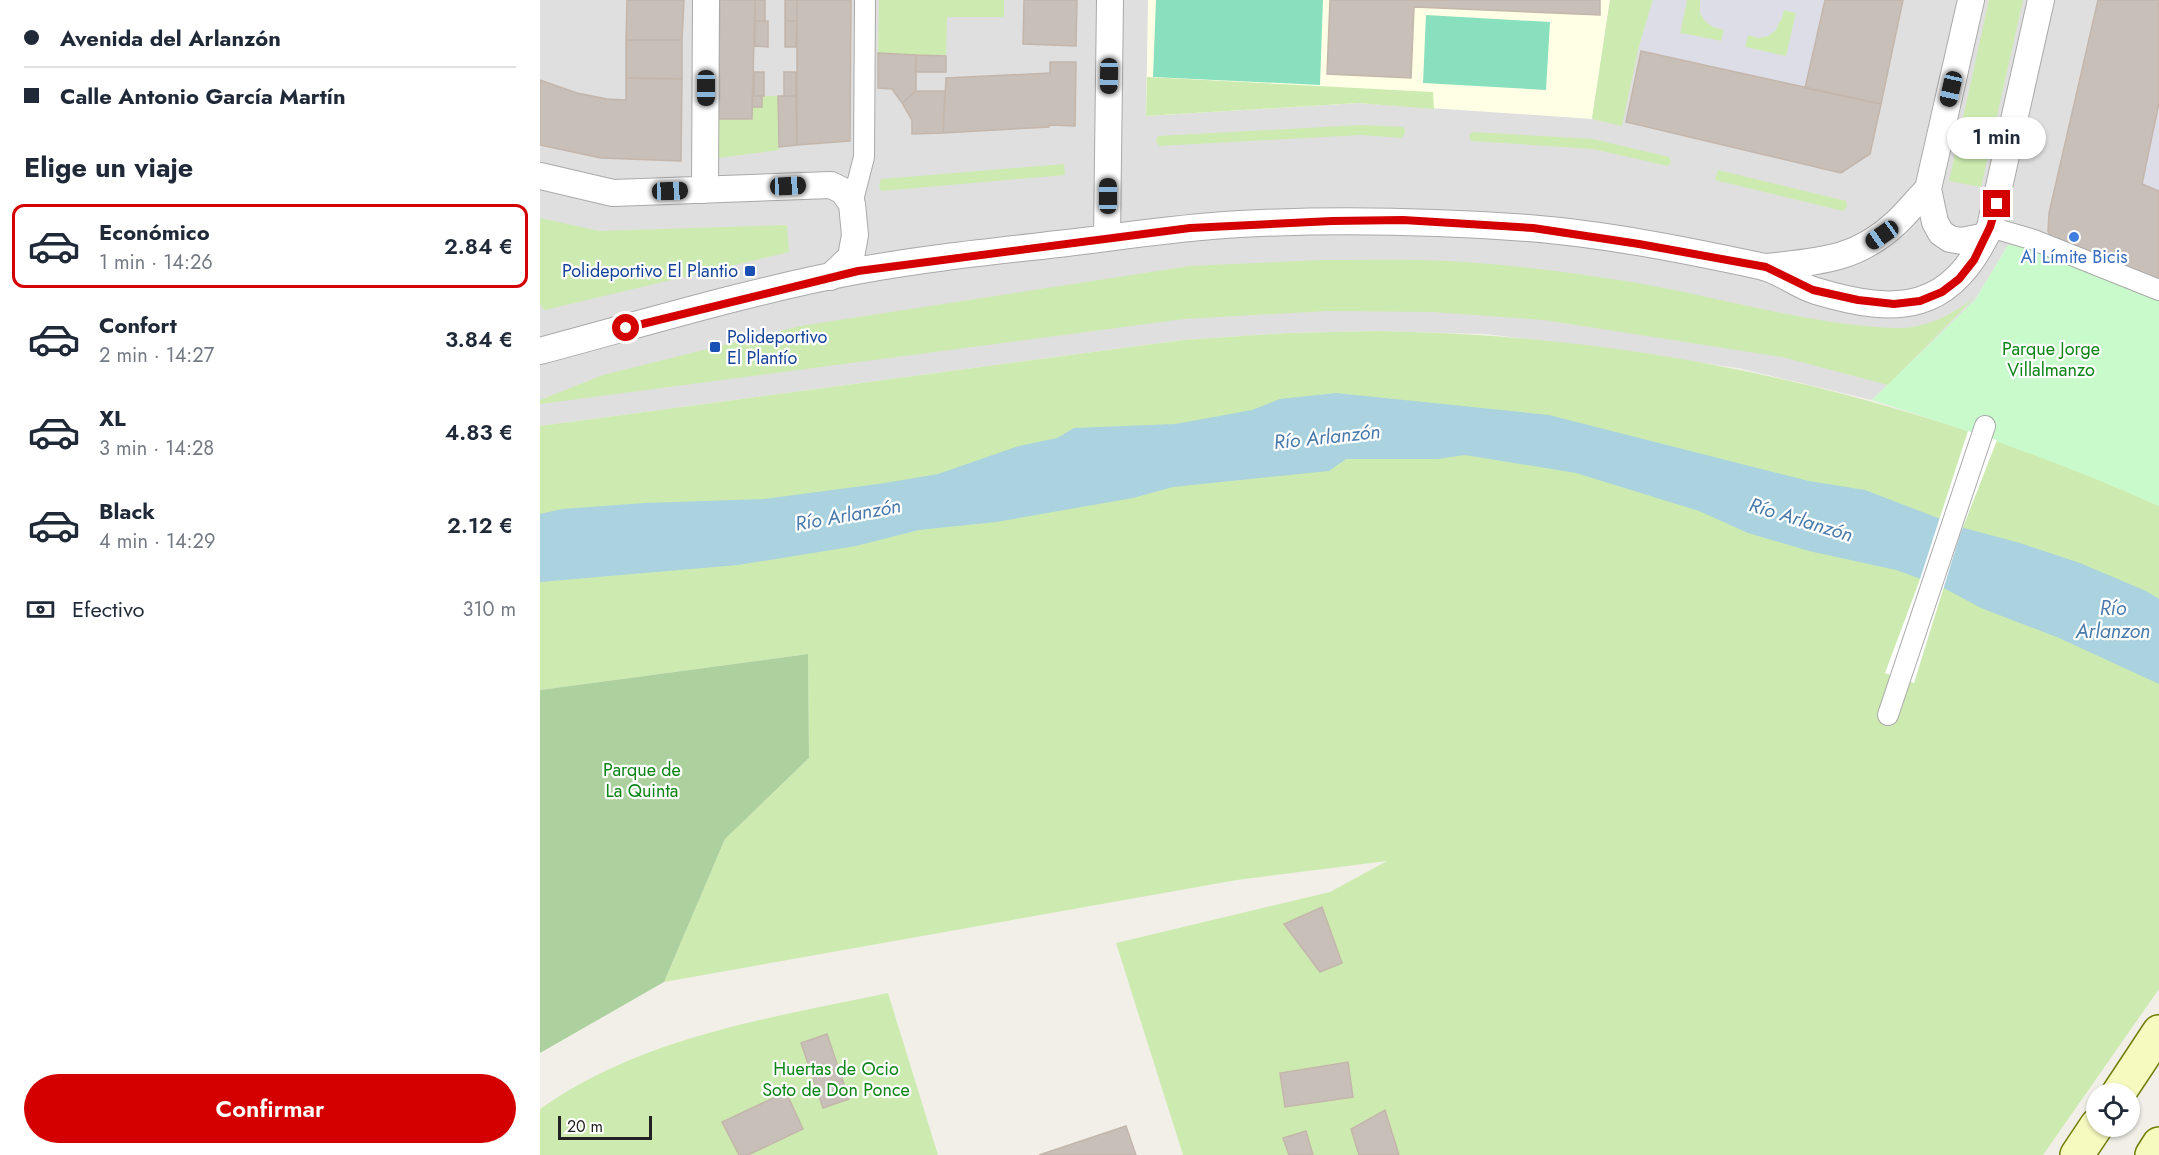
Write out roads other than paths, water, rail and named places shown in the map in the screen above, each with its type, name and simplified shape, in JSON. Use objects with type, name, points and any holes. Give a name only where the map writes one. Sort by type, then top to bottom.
[{"type":"main road","points":[[2125,1083],[2159,1032]]},
{"type":"main road","points":[[2077,1155],[2089,1137]]},
{"type":"main road","points":[[2152,1155],[2159,1144]]},
{"type":"street","points":[[705,190],[706,0]]},
{"type":"street","points":[[830,277],[851,257],[855,235],[852,204],[864,157],[865,0]]},
{"type":"street","points":[[1107,237],[1110,0]]},
{"type":"street","points":[[1971,0],[1928,189],[1935,222],[1941,233],[1950,239],[1962,241],[1988,232],[2034,240],[2159,290]]},
{"type":"street","points":[[540,351],[830,277],[1107,237],[1238,224],[1403,220],[1533,228],[1766,267],[1813,290],[1858,300],[1894,304],[1920,301],[1942,292],[1959,279],[1974,260],[1988,232],[2041,0]]},
{"type":"street","points":[[540,177],[613,193],[831,185],[843,191],[852,204]]},
{"type":"street","points":[[1766,267],[1828,260],[1850,255],[1882,235],[1928,189]]},
{"type":"street","points":[[855,235],[859,245],[874,259],[896,266]]},
{"type":"street","points":[[1888,715],[1983,431]]},
{"type":"water","name":"Río Arlanzon","points":[[1336,393],[1549,415],[1809,481],[1865,490],[1964,528],[2020,543],[2080,563],[2146,591],[2159,599],[2159,684],[2059,638],[1981,608],[1940,586],[1896,570],[1809,551],[1748,533],[1699,511],[1576,473],[1465,455],[1438,459],[1346,459],[1329,471],[1173,487],[1133,498],[996,522],[919,530],[856,546],[738,565],[540,582],[540,514],[562,509],[644,503],[764,499],[885,483],[938,474],[1019,446],[1057,438],[1074,428],[1175,424],[1252,410],[1280,399]]},
{"type":"place","name":"Al Límite Bicis","points":[[2074,237]]},
{"type":"place","name":"Polideportivo El Plantio","points":[[750,271]]},
{"type":"place","name":"Polideportivo El Plantío","points":[[715,347]]},
{"type":"park label","name":"Parque Jorge Villalmanzo","points":[[2051,359]]},
{"type":"park label","name":"Parque de La Quinta","points":[[642,780]]},
{"type":"park label","name":"Huertas de Ocio Soto de Don Ponce","points":[[836,1079]]},
{"type":"water label","name":"Río Arlanzón","points":[[1327,437]]},
{"type":"water label","name":"Río Arlanzón","points":[[848,515]]},
{"type":"water label","name":"Río Arlanzón","points":[[1801,520]]}]
